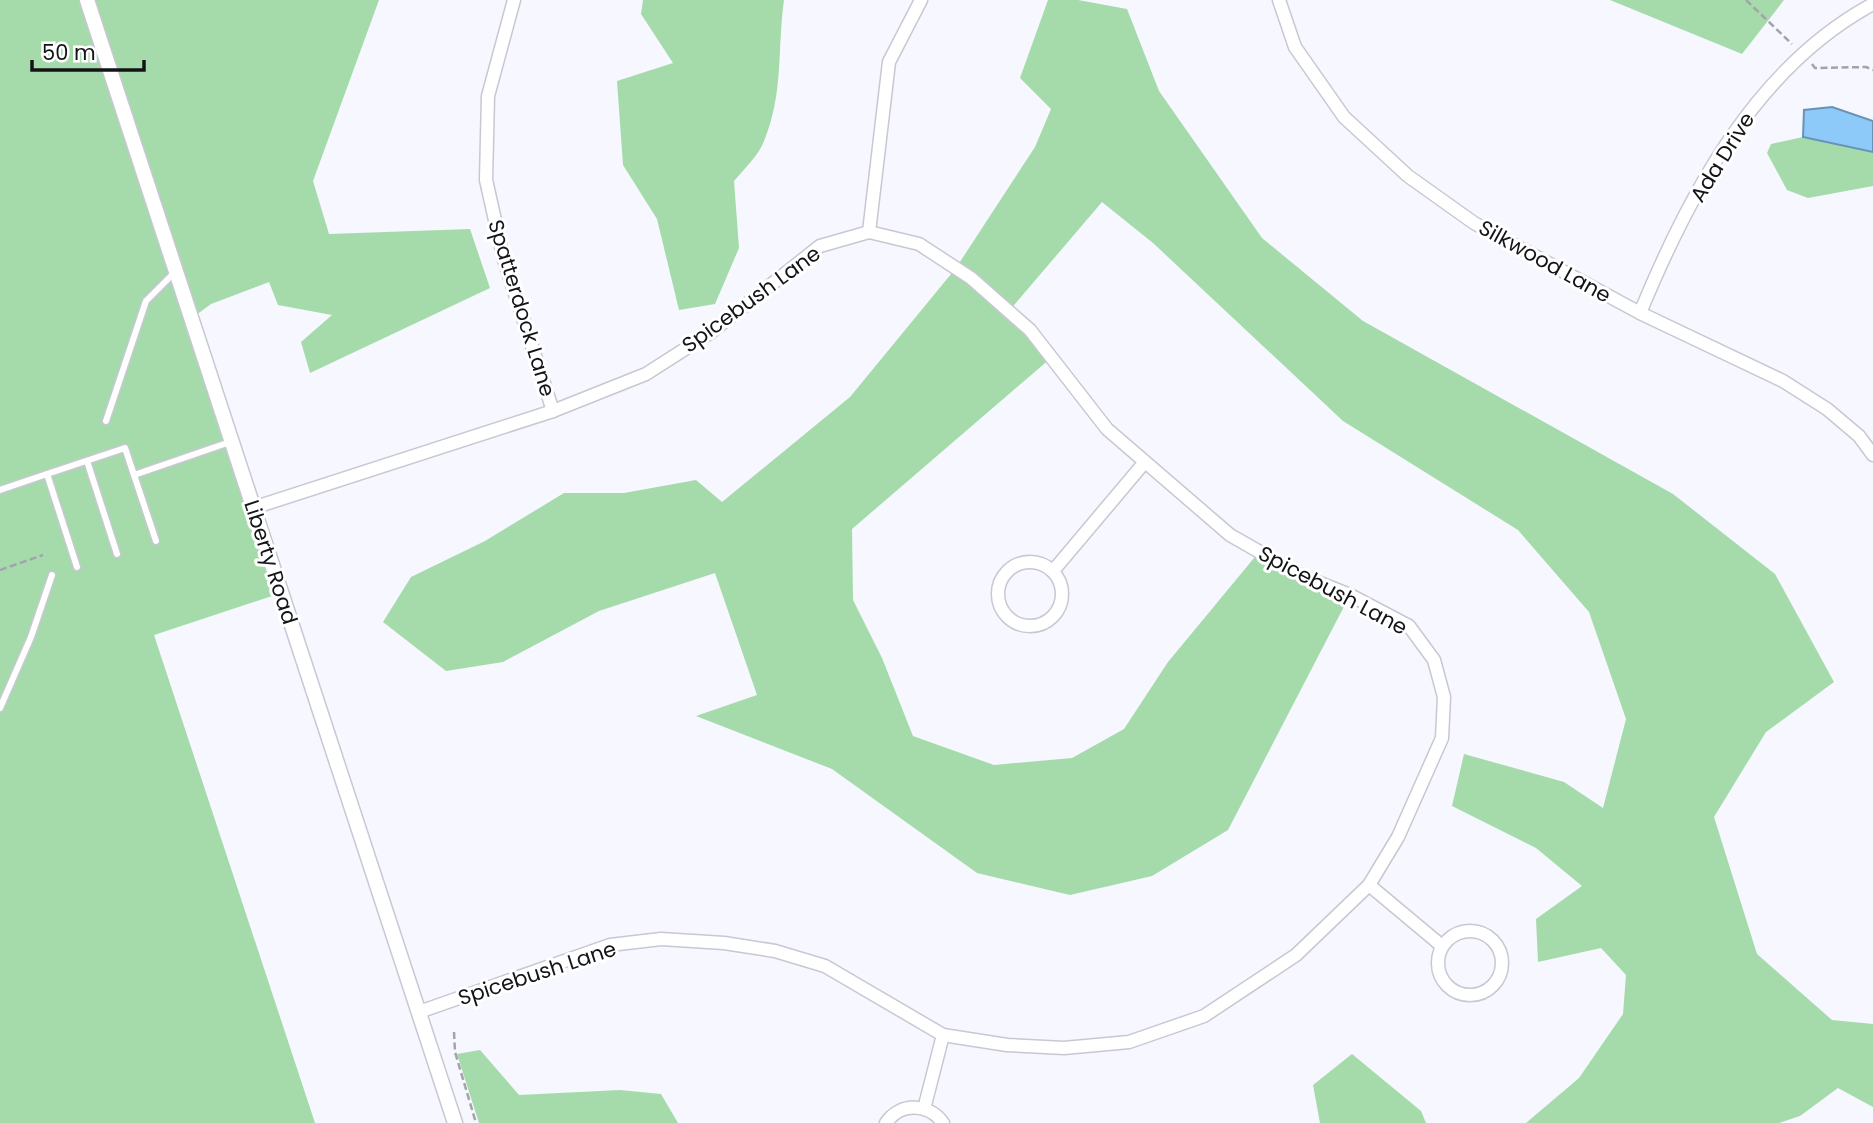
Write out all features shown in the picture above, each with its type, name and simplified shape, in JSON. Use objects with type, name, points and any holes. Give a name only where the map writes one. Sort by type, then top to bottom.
[{"type":"street","name":"Liberty Road","points":[[87,0],[455,1123]]},
{"type":"street","name":"Spatterdock Lane","points":[[514,0],[488,96],[486,180],[504,260],[553,411]]},
{"type":"street","points":[[869,232],[889,62],[921,0]]},
{"type":"street","name":"Silkwood Lane","points":[[1279,0],[1295,47],[1344,117],[1408,176],[1474,223],[1640,313],[1783,381],[1827,409],[1859,436],[1873,455]]},
{"type":"street","name":"Ada Drive","points":[[1640,313],[1672,240],[1744,116],[1804,53],[1842,21],[1873,4]]},
{"type":"street","name":"Spicebush Lane","points":[[253,508],[553,411],[646,374],[710,333],[820,246],[869,232],[919,244],[971,278],[1030,330],[1107,429],[1230,535],[1300,575],[1350,596],[1409,626],[1434,660],[1444,697],[1442,738],[1398,837],[1369,885],[1296,955],[1204,1016],[1129,1042],[1064,1048],[1007,1045],[943,1035],[825,966],[767,950],[661,939],[610,945],[419,1012]]},
{"type":"street","points":[[1053,571],[1144,463]]},
{"type":"street","points":[[1036,561],[1053,571],[1062,587],[1063,597],[1055,615],[1032,627],[1015,623],[1003,613],[998,603],[998,583],[1004,573],[1018,563],[1036,561]]},
{"type":"street","points":[[1369,885],[1442,946]]},
{"type":"street","points":[[1476,931],[1493,940],[1502,956],[1498,981],[1486,992],[1472,996],[1454,993],[1443,983],[1438,973],[1438,953],[1442,946],[1458,932],[1476,931]]},
{"type":"street","points":[[924,1109],[943,1035]]},
{"type":"street","points":[[886,1123],[903,1109],[924,1109],[943,1123]]},
{"type":"lane","points":[[106,421],[146,301],[176,271]]},
{"type":"lane","points":[[134,475],[232,441]]},
{"type":"lane","points":[[0,490],[125,448],[156,541]]},
{"type":"lane","points":[[87,461],[117,554]]},
{"type":"lane","points":[[47,474],[77,567]]},
{"type":"lane","points":[[0,708],[31,637],[52,575]]},
{"type":"path","points":[[1746,0],[1786,38]]},
{"type":"path","points":[[1815,68],[1873,69]]},
{"type":"path","points":[[0,570],[43,555]]},
{"type":"path","points":[[454,1032],[455,1052],[476,1123]]},
{"type":"green space","points":[[0,0],[379,0],[313,181],[329,234],[470,229],[490,288],[310,373],[301,342],[332,315],[278,305],[269,282],[211,304],[192,318],[281,593],[154,635],[315,1123],[0,1123]]},
{"type":"green space","points":[[643,0],[784,0],[775,105],[762,146],[734,181],[739,248],[715,304],[679,310],[657,219],[623,165],[617,81],[673,63],[641,14]]},
{"type":"green space","points":[[1048,0],[1078,0],[1127,9],[1159,91],[1262,238],[1363,321],[1673,494],[1775,574],[1834,682],[1766,732],[1714,817],[1757,954],[1832,1020],[1873,1024],[1873,1107],[1838,1088],[1800,1116],[1779,1123],[1526,1123],[1579,1078],[1623,1014],[1626,975],[1601,948],[1538,962],[1536,919],[1582,886],[1536,848],[1452,806],[1464,754],[1564,782],[1603,808],[1626,719],[1589,612],[1518,530],[1343,421],[1153,243],[1102,202],[1009,311],[1051,358],[852,529],[853,600],[882,658],[913,736],[994,765],[1072,758],[1124,729],[1168,662],[1259,552],[1350,595],[1228,830],[1152,876],[1070,895],[977,873],[832,769],[696,716],[757,695],[715,573],[599,611],[503,662],[446,671],[383,622],[411,577],[485,541],[564,493],[624,493],[696,480],[722,502],[850,397],[956,268],[1035,147],[1051,109],[1020,78]]},
{"type":"green space","points":[[1610,0],[1784,0],[1742,54]]},
{"type":"green space","points":[[1803,137],[1873,152],[1873,186],[1808,198],[1787,190],[1767,153],[1771,144]]},
{"type":"green space","points":[[480,1050],[519,1095],[620,1090],[661,1094],[678,1123],[479,1123],[457,1054]]},
{"type":"green space","points":[[1352,1054],[1421,1111],[1426,1123],[1320,1123],[1313,1085]]},
{"type":"water","points":[[1832,107],[1873,121],[1873,152],[1803,137],[1804,110]]}]
